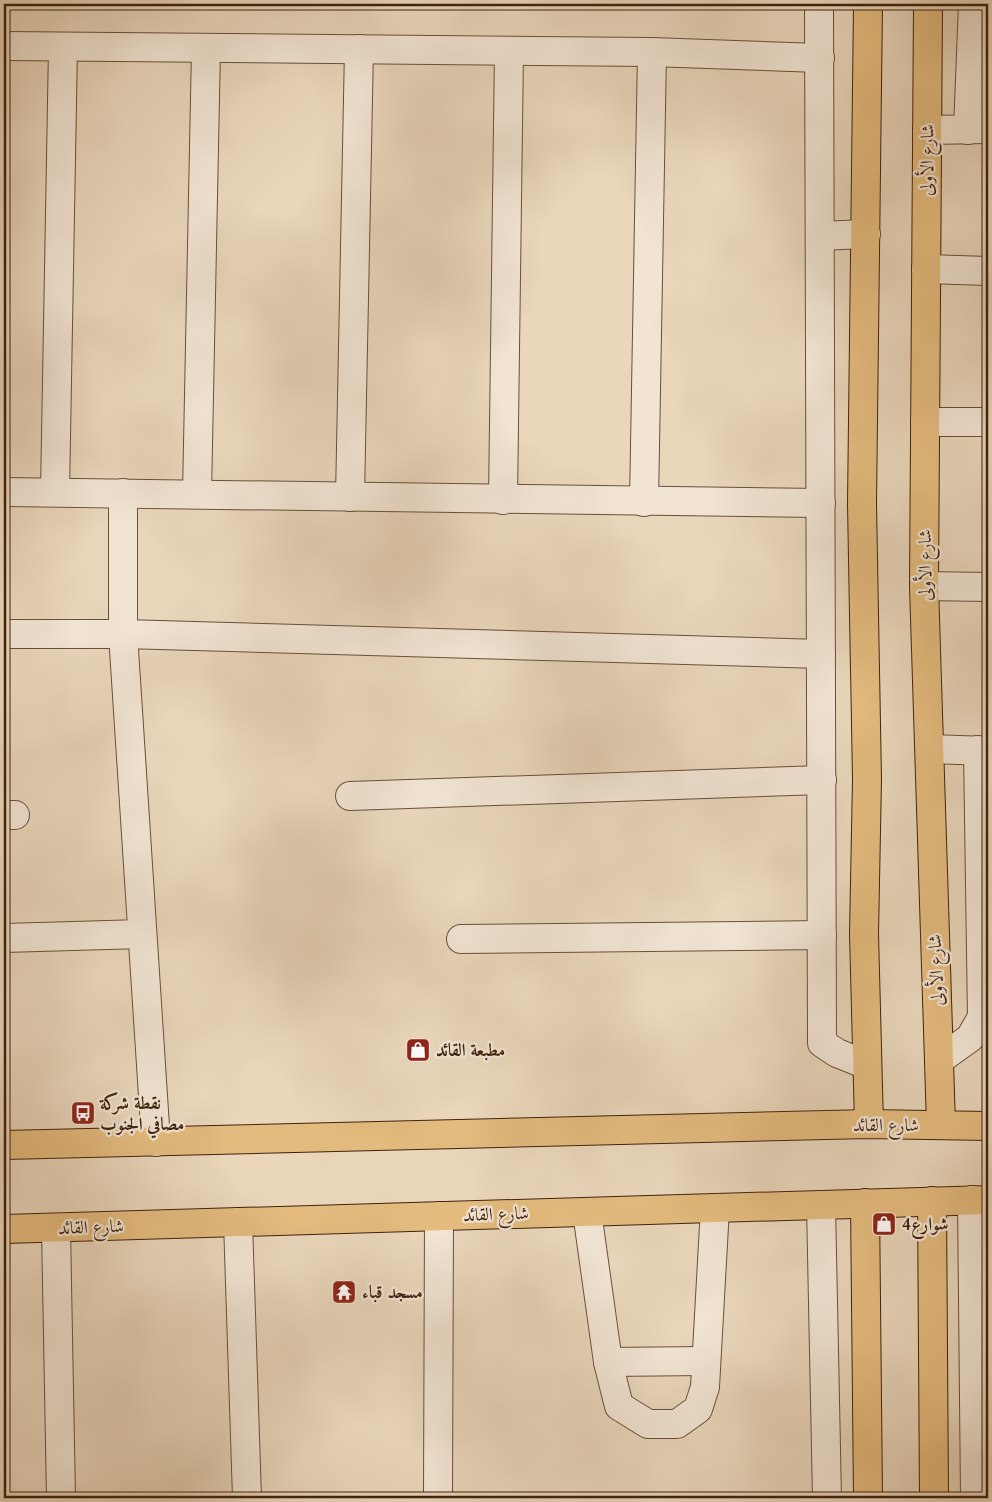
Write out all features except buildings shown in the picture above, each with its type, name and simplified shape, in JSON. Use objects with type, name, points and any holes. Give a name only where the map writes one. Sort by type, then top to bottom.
[{"type":"main road","points":[[868,4],[862,504],[867,779],[864,934],[869,1124]]},
{"type":"main road","name":"شارع الأولى","points":[[928,4],[924,586],[941,1125]]},
{"type":"main road","name":"شارع القائد","points":[[4,1146],[869,1124],[988,1126]]},
{"type":"main road","name":"شارع القائد","points":[[4,1229],[980,1200]]},
{"type":"main road","points":[[932,1201],[934,1498]]},
{"type":"main road","points":[[865,1203],[868,1498]]},
{"type":"street","points":[[820,4],[822,1043],[837,1053],[867,1065]]},
{"type":"street","points":[[927,130],[978,129],[973,4]]},
{"type":"street","points":[[4,46],[652,52],[820,58]]},
{"type":"street","points":[[55,492],[64,47]]},
{"type":"street","points":[[197,494],[206,48]]},
{"type":"street","points":[[350,497],[359,49]]},
{"type":"street","points":[[503,500],[509,51]]},
{"type":"street","points":[[644,502],[652,52]]},
{"type":"street","points":[[820,236],[866,234]]},
{"type":"street","points":[[926,270],[988,271]]},
{"type":"street","points":[[925,422],[988,422]]},
{"type":"street","points":[[4,492],[821,504]]},
{"type":"street","points":[[123,493],[122,634],[156,1142]]},
{"type":"street","points":[[924,586],[988,587]]},
{"type":"street","points":[[4,634],[122,634],[821,654]]},
{"type":"street","points":[[930,749],[983,751],[982,1017],[970,1038],[939,1060]]},
{"type":"street","points":[[350,796],[822,780]]},
{"type":"street","points":[[4,938],[142,934]]},
{"type":"street","points":[[461,940],[822,935]]},
{"type":"street","points":[[975,1498],[981,1437],[980,1200]]},
{"type":"street","points":[[822,1205],[827,1498]]},
{"type":"street","points":[[587,1212],[608,1362],[619,1406],[648,1424],[677,1424],[698,1409],[704,1387],[715,1208]]},
{"type":"street","points":[[438,1498],[439,1216]]},
{"type":"street","points":[[238,1222],[247,1498]]},
{"type":"street","points":[[56,1228],[61,1498]]},
{"type":"street","points":[[608,1362],[705,1361]]},
{"type":"place","name":"مطبعة القائد","points":[[418,1050]]},
{"type":"place","name":"نقطة شركة مصافي الجنوب","points":[[83,1113]]},
{"type":"place","name":"4شوارع","points":[[884,1224]]},
{"type":"place","name":"مسجد قباء","points":[[344,1292]]}]
